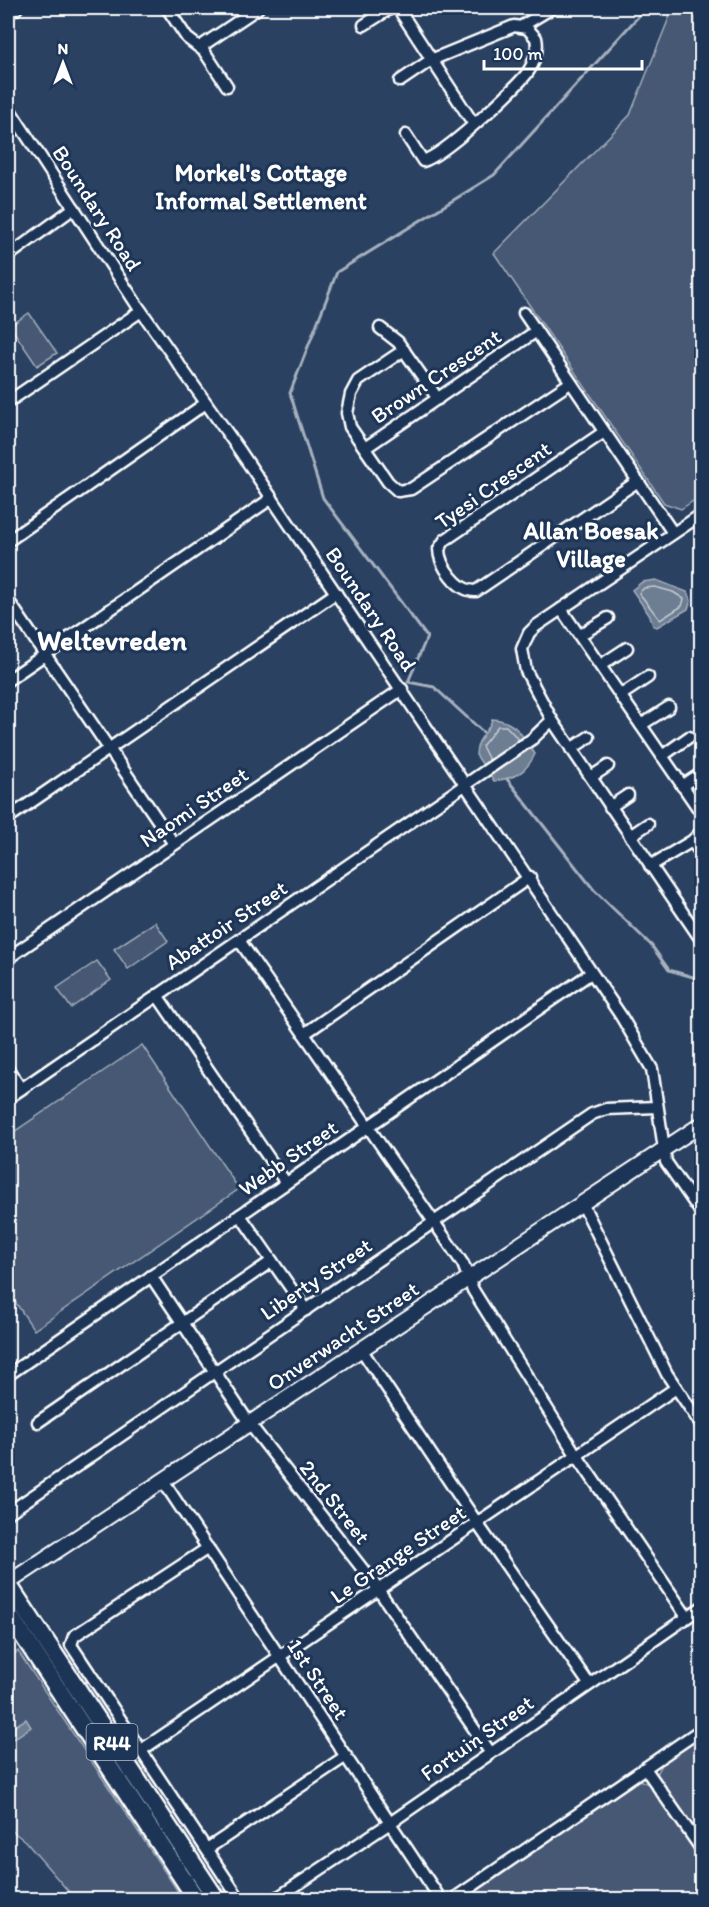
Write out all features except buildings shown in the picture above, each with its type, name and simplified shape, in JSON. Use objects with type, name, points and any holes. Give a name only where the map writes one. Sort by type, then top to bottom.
[{"type":"main road","name":"R44","points":[[8,1583],[197,1899]]},
{"type":"main road","name":"R44","points":[[8,1613],[217,1899]]},
{"type":"street","points":[[8,14],[17,8]]},
{"type":"street","points":[[167,8],[187,38],[200,46],[227,86]]},
{"type":"street","points":[[200,46],[258,8]]},
{"type":"street","points":[[364,25],[391,8]]},
{"type":"street","points":[[398,8],[473,123]]},
{"type":"street","points":[[522,26],[552,8]]},
{"type":"street","points":[[400,81],[431,60],[514,26],[522,26],[531,31],[537,42],[529,69],[445,151],[423,161],[406,135]]},
{"type":"street","name":"Boundary Road","points":[[8,107],[141,311],[272,498],[530,877],[647,1057],[656,1082],[657,1107],[666,1162],[702,1214]]},
{"type":"street","points":[[8,256],[74,208]]},
{"type":"street","points":[[8,402],[141,311]]},
{"type":"street","points":[[524,313],[673,533]]},
{"type":"street","points":[[380,328],[404,350],[438,399]]},
{"type":"street","name":"Brown Crescent","points":[[535,332],[365,448],[393,488],[405,492],[570,383]]},
{"type":"street","points":[[365,448],[347,420],[354,386],[404,350]]},
{"type":"street","points":[[8,541],[206,403]]},
{"type":"street","name":"Tyesi Crescent","points":[[604,432],[445,540],[439,549],[441,561],[459,585],[469,591],[476,591],[638,482]]},
{"type":"street","points":[[8,680],[272,498]]},
{"type":"street","points":[[702,514],[536,626],[529,633],[522,649],[526,671],[552,720],[702,941]]},
{"type":"street","points":[[8,818],[336,593]]},
{"type":"street","points":[[8,600],[174,844]]},
{"type":"street","points":[[561,609],[702,814]]},
{"type":"street","points":[[580,635],[608,618]]},
{"type":"street","points":[[601,665],[627,648]]},
{"type":"street","points":[[621,695],[648,677]]},
{"type":"street","name":"Naomi Street","points":[[8,958],[402,689]]},
{"type":"street","points":[[641,725],[669,707]]},
{"type":"street","name":"Abattoir Street","points":[[8,1098],[529,741],[552,720]]},
{"type":"street","points":[[571,749],[589,737]]},
{"type":"street","points":[[662,756],[689,737]]},
{"type":"street","points":[[591,777],[608,766]]},
{"type":"street","points":[[682,786],[702,773]]},
{"type":"street","points":[[610,807],[628,795]]},
{"type":"street","points":[[630,836],[648,824]]},
{"type":"street","points":[[650,866],[692,841],[702,831]]},
{"type":"street","points":[[692,841],[702,855]]},
{"type":"street","points":[[304,1034],[530,877]]},
{"type":"street","points":[[239,940],[463,1264],[473,1290],[578,1456],[687,1617]]},
{"type":"street","name":"Webb Street","points":[[8,1375],[591,973]]},
{"type":"street","points":[[157,995],[286,1183]]},
{"type":"street","points":[[8,1069],[21,1089]]},
{"type":"street","name":"Liberty Street","points":[[8,1513],[596,1112],[611,1108],[657,1107]]},
{"type":"street","name":"Onverwacht Street","points":[[8,1583],[702,1124]]},
{"type":"street","points":[[582,1203],[676,1388],[702,1426]]},
{"type":"street","points":[[240,1215],[306,1310]]},
{"type":"street","points":[[38,1422],[272,1261]]},
{"type":"street","name":"2nd Street","points":[[151,1276],[249,1424],[379,1591],[490,1752]]},
{"type":"street","points":[[361,1349],[477,1524],[589,1684]]},
{"type":"street","name":"Le Grange Street","points":[[140,1751],[676,1388]]},
{"type":"street","name":"1st Street","points":[[163,1481],[441,1899]]},
{"type":"street","points":[[208,1548],[74,1636],[71,1642],[73,1649],[140,1751],[240,1899]]},
{"type":"street","name":"Fortuin Street","points":[[274,1899],[390,1823],[702,1607]]},
{"type":"street","points":[[452,1899],[702,1730]]},
{"type":"street","points":[[207,1849],[346,1756]]},
{"type":"street","points":[[645,1768],[702,1850]]},
{"type":"shaded area","points":[[673,8],[702,8],[702,495],[681,509],[664,503],[494,253],[630,115]]},
{"type":"shaded area","points":[[29,313],[57,353],[37,366],[10,326]]},
{"type":"shaded area","points":[[155,922],[168,941],[128,969],[114,949]]},
{"type":"shaded area","points":[[97,961],[111,980],[71,1008],[57,988]]},
{"type":"shaded area","points":[[142,1045],[239,1189],[34,1330],[8,1291],[8,1136]]},
{"type":"shaded area","points":[[18,1651],[183,1899],[75,1899],[25,1841],[8,1828],[8,1658]]},
{"type":"shaded area","points":[[701,1737],[701,1843],[657,1774],[663,1763]]},
{"type":"shaded area","points":[[639,1780],[651,1785],[701,1859],[701,1899],[463,1900]]},
{"type":"water","points":[[656,580],[687,592],[691,600],[688,609],[657,627],[653,626],[650,616],[632,590],[642,582]]},
{"type":"water","points":[[492,719],[507,722],[518,730],[535,754],[528,766],[519,774],[494,781],[476,755],[480,739]]},
{"type":"water","points":[[26,1719],[31,1727],[13,1739],[10,1729]]},
{"type":"waterway","points":[[483,732],[434,687],[408,682],[427,637],[323,498],[290,393],[337,272],[494,175],[646,8]]},
{"type":"waterway","points":[[507,779],[594,890],[651,945],[669,970],[693,977],[702,990]]},
{"type":"district","name":"Morkel's Cottage Informal Settlement","points":[[261,186]]},
{"type":"district","name":"Allan Boesak Village","points":[[591,544]]},
{"type":"district","name":"Weltevreden","points":[[112,640]]}]
